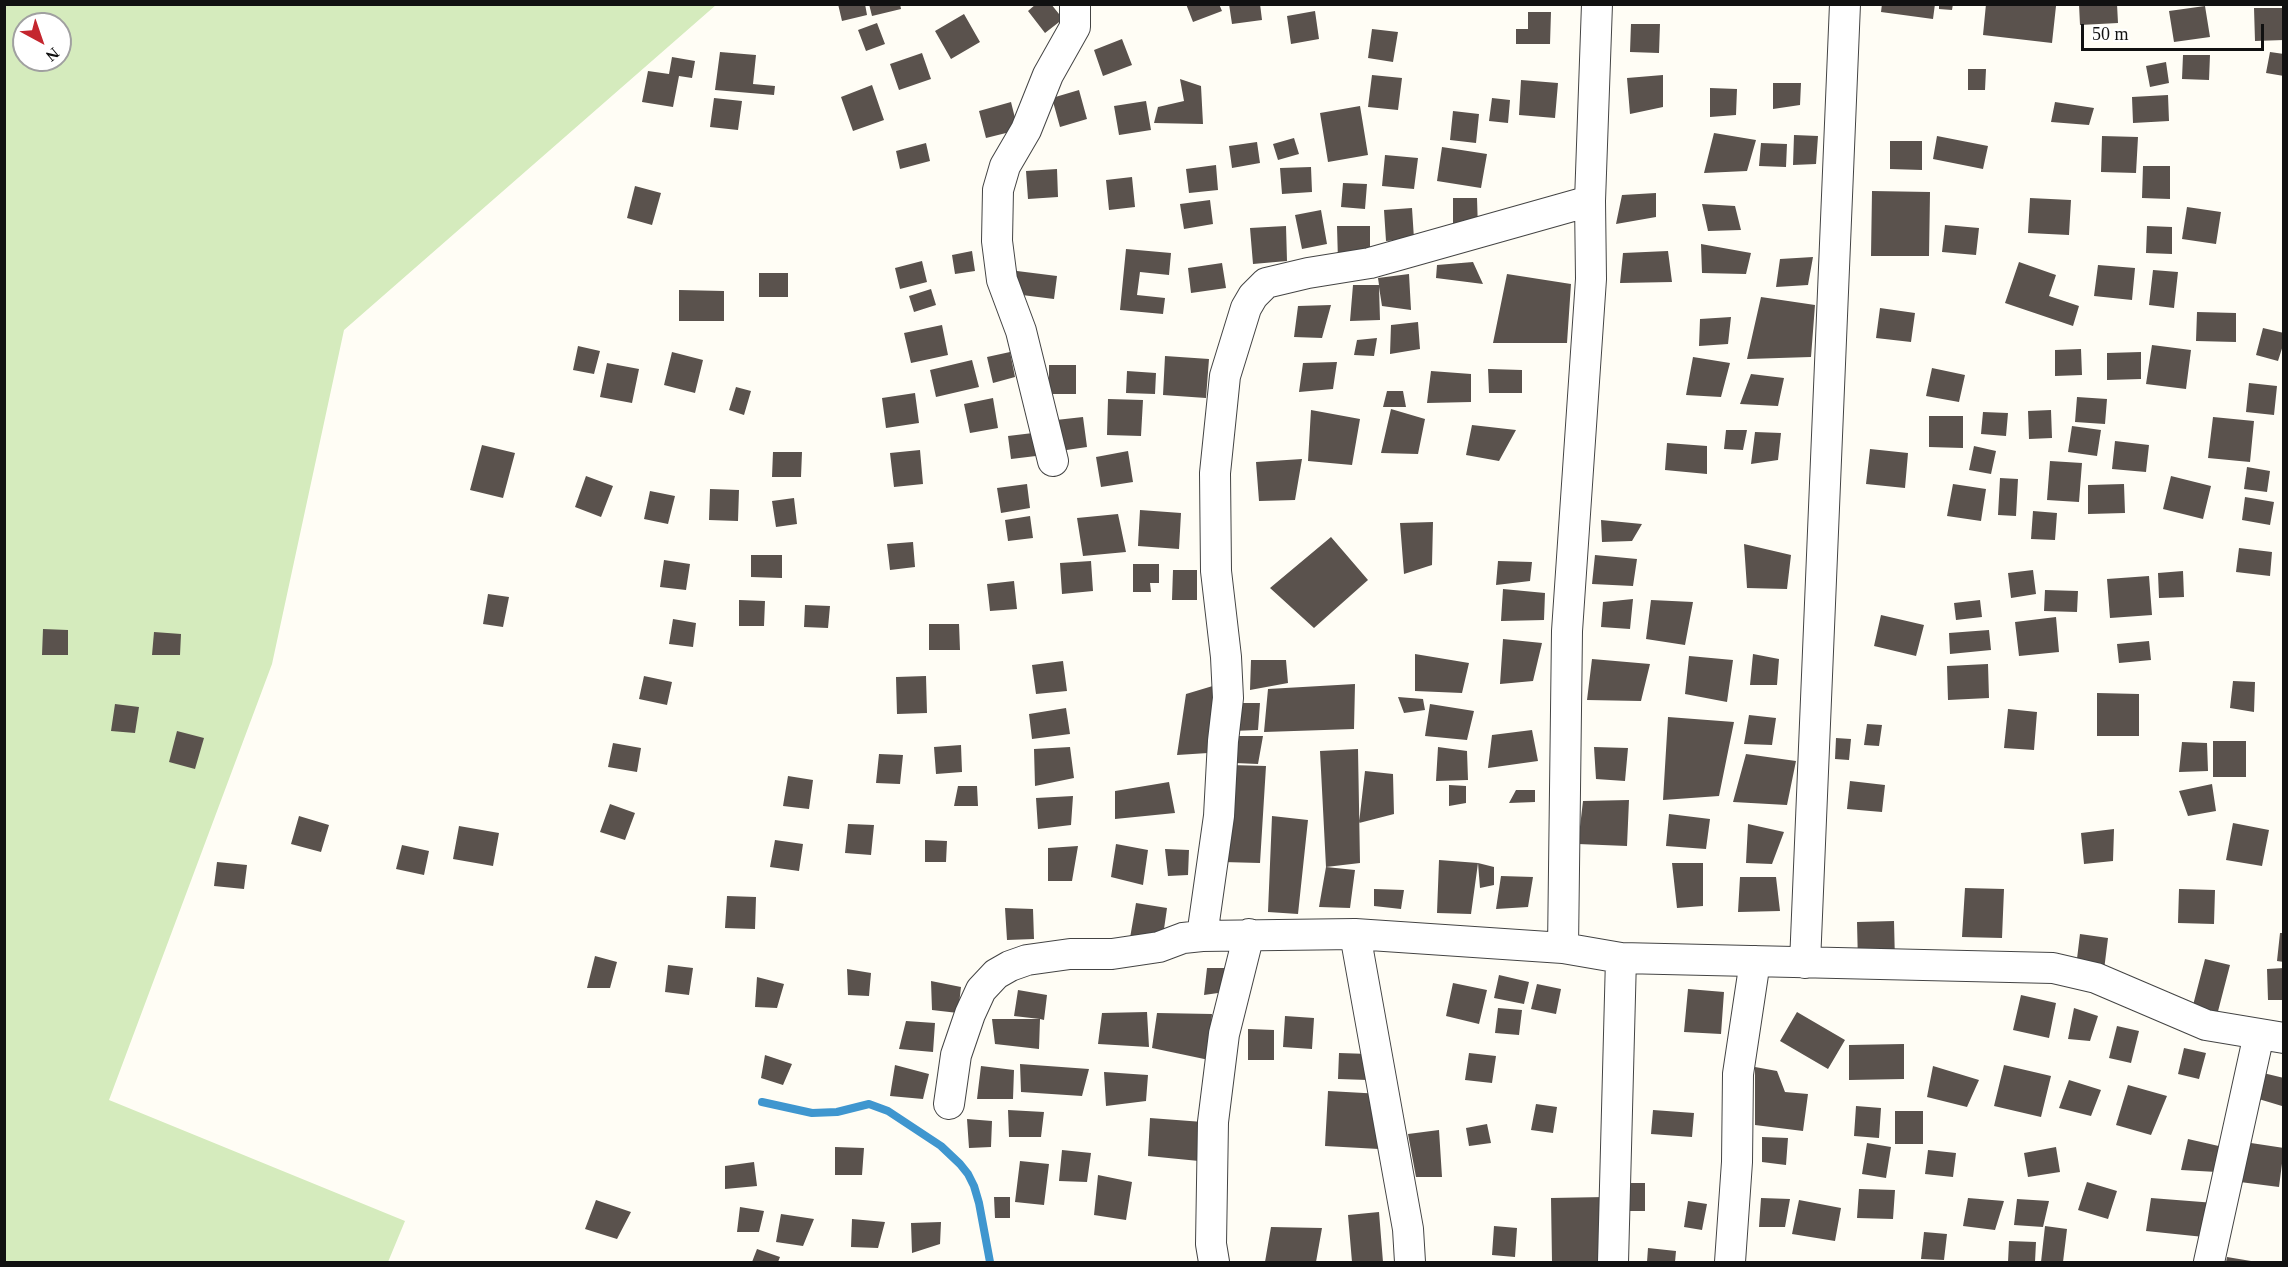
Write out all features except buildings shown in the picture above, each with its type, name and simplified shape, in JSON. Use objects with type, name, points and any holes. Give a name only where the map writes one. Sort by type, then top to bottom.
[{"type":"street","points":[[1053,461],[1021,331],[1002,280],[997,241],[998,190],[1005,166],[1026,130],[1048,75],[1075,27],[1075,4]]},
{"type":"street","points":[[1563,948],[1567,631],[1591,279],[1590,201],[1597,4]]},
{"type":"street","points":[[1805,963],[1845,4]]},
{"type":"street","points":[[1202,936],[1219,816],[1228,698],[1226,657],[1216,571],[1215,473],[1225,376],[1246,308],[1253,296],[1266,283],[1308,273],[1370,263],[1590,201]]},
{"type":"street","points":[[1215,1263],[1211,1244],[1213,1122],[1224,1034],[1249,934]]},
{"type":"street","points":[[949,1104],[956,1055],[970,1014],[981,990],[996,974],[1027,960],[1070,954],[1112,954],[1139,948],[1159,947],[1183,938],[1249,934],[1355,934],[1563,948],[1621,957],[2053,968],[2096,978],[2206,1025],[2271,1036],[2209,1263]]},
{"type":"street","points":[[1355,934],[1408,1229],[1410,1263]]},
{"type":"street","points":[[1613,1263],[1621,957]]},
{"type":"street","points":[[1730,1263],[1737,1162],[1738,1074],[1755,961]]},
{"type":"green space","points":[[5,5],[716,5],[344,330],[272,664],[109,1100],[405,1221],[388,1262],[5,1262]]},
{"type":"waterway","points":[[762,1102],[812,1113],[837,1112],[869,1104],[888,1111],[941,1146],[960,1164],[974,1186],[990,1262]]}]
